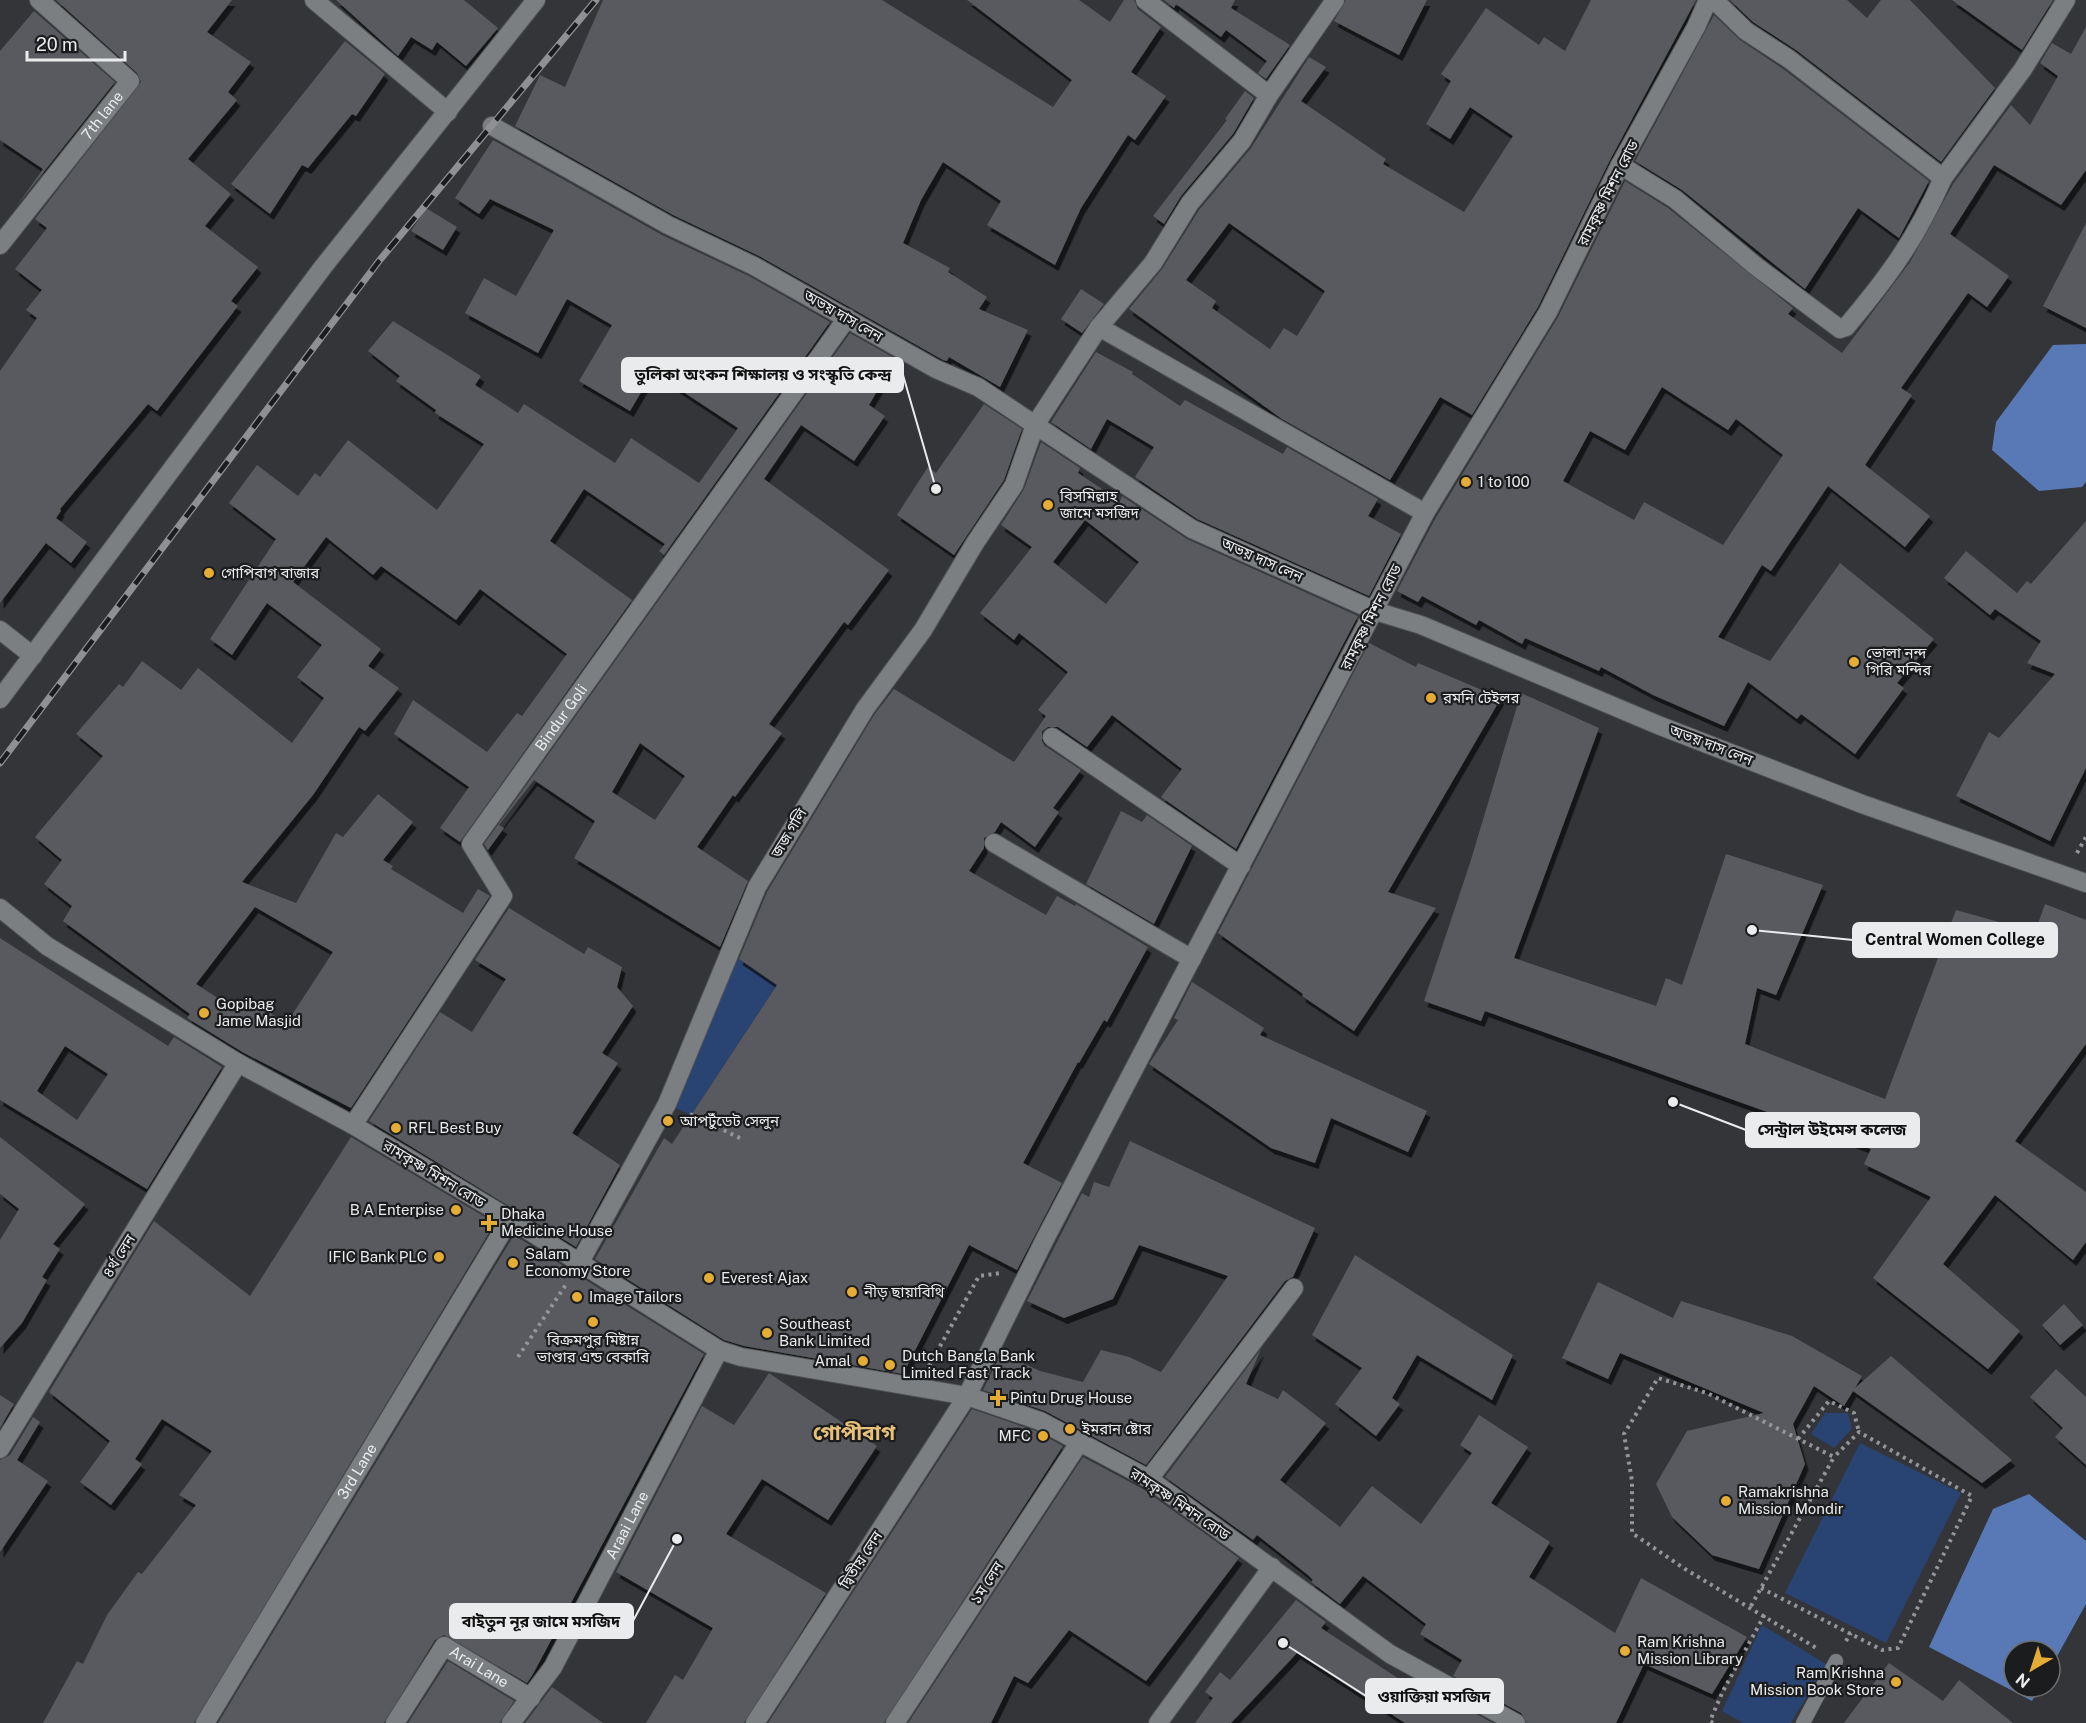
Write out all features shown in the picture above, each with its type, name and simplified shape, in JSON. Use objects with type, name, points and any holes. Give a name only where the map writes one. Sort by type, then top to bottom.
[{"type":"street","name":"7th lane","points":[[0,245],[130,81],[39,0]]},
{"type":"street","points":[[314,0],[448,112]]},
{"type":"street","points":[[0,699],[323,267],[536,0]]},
{"type":"street","points":[[1145,0],[1269,95]]},
{"type":"street","name":"জজ গলি","points":[[580,1262],[668,1104],[757,887],[865,710],[923,630],[975,543],[1014,485],[1035,425],[1099,327],[1153,262],[1190,203],[1242,141],[1269,95],[1297,58],[1335,0]]},
{"type":"street","name":"রামকৃষ্ণ মিশন রোড","points":[[1029,1270],[1425,513],[1548,312],[1620,165],[1708,0]]},
{"type":"street","points":[[1714,0],[1746,31],[1789,59],[1943,178]]},
{"type":"street","points":[[1620,165],[1675,200],[1757,267],[1840,329],[1846,327],[1892,273],[1923,223],[1943,178],[2023,69],[2066,0]]},
{"type":"street","name":"অভয় দাস লেন","points":[[492,126],[668,225],[754,266],[936,369],[978,387],[1192,529],[1375,611],[1421,625],[1658,725],[1862,804],[2086,883]]},
{"type":"street","name":"Bindur Goli","points":[[353,1125],[503,897],[471,844],[847,318]]},
{"type":"street","points":[[1099,327],[1425,513]]},
{"type":"street","points":[[0,630],[33,656]]},
{"type":"street","points":[[1052,737],[1241,866]]},
{"type":"street","points":[[994,843],[1192,960]]},
{"type":"street","name":"রামকৃষ্ণ মিশন রোড","points":[[0,908],[47,946],[238,1062],[353,1125],[510,1219],[718,1350],[741,1357],[967,1396],[1040,1421],[1149,1479],[1390,1654],[1516,1723]]},
{"type":"street","name":"৪র্থ লেন","points":[[0,1449],[238,1062]]},
{"type":"street","name":"3rd Lane","points":[[205,1723],[510,1219]]},
{"type":"street","name":"দ্বিতীয় লেন","points":[[755,1723],[967,1396],[1029,1270]]},
{"type":"street","points":[[1149,1479],[1294,1288]]},
{"type":"street","name":"Araai Lane","points":[[511,1723],[553,1666],[718,1350]]},
{"type":"street","name":"১ম লেন","points":[[894,1723],[1079,1443]]},
{"type":"street","points":[[1158,1723],[1272,1567]]},
{"type":"street","name":"Arai Lane","points":[[395,1723],[444,1646],[531,1698]]},
{"type":"lane","points":[[1803,1723],[1836,1661]]},
{"type":"path","points":[[668,1104],[744,1140]]},
{"type":"path","points":[[518,1357],[580,1262]]},
{"type":"path","points":[[927,1370],[979,1276],[1029,1270]]},
{"type":"path","points":[[1834,1457],[1707,1393],[1658,1378],[1624,1434],[1632,1481],[1632,1533],[1685,1569],[1765,1614],[1836,1661]]},
{"type":"path","points":[[1761,1588],[1882,1650],[1898,1647],[1972,1496],[1859,1432],[1854,1413],[1829,1401],[1798,1439]]},
{"type":"path","points":[[1751,1606],[1834,1457],[1859,1432]]},
{"type":"path","points":[[1713,1723],[1710,1721],[1723,1691],[1765,1614]]},
{"type":"shaded area","points":[[2086,344],[2086,482],[2082,487],[2039,491],[1992,450],[1996,422],[2053,345]]},
{"type":"shaded area","points":[[730,953],[777,985],[691,1115],[667,1104]]},
{"type":"shaded area","points":[[1825,1413],[1848,1413],[1852,1429],[1834,1448],[1811,1434]]},
{"type":"shaded area","points":[[1860,1443],[1961,1493],[1886,1643],[1785,1593]]},
{"type":"shaded area","points":[[2029,1494],[2086,1541],[2086,1604],[2062,1647],[2062,1639],[2002,1639],[2002,1685],[1929,1647],[1993,1509]]},
{"type":"shaded area","points":[[1762,1625],[1826,1664],[1791,1723],[1743,1723],[1722,1711]]},
{"type":"building","points":[[56,0],[232,0],[207,32],[251,62],[228,92],[237,100],[188,159],[231,194],[205,226],[258,267],[231,301],[238,306],[157,411],[148,404],[60,509],[56,518],[87,542],[71,563],[46,543],[0,603],[0,371],[37,318],[26,310],[42,290],[15,269],[47,228],[35,219],[141,82],[137,73]]},
{"type":"building","points":[[336,0],[464,0],[498,28],[466,66],[437,42],[432,50],[411,37],[398,56]]},
{"type":"building","points":[[603,0],[882,0],[1053,107],[1072,80],[967,0],[1079,0],[1110,22],[1124,0],[1134,0],[1138,9],[1161,27],[1131,72],[1166,96],[1135,140],[1128,135],[1081,208],[1055,265],[987,225],[1001,201],[943,162],[921,200],[903,243],[950,268],[948,272],[987,297],[979,309],[1028,330],[1000,387],[949,357],[947,361],[943,360],[759,256],[673,215],[515,126],[540,75],[565,87]]},
{"type":"building","points":[[1164,0],[1235,0],[1231,8],[1290,45],[1266,79],[1258,73],[1267,61],[1226,30],[1221,37],[1176,4],[1174,8]]},
{"type":"building","points":[[1346,0],[1427,0],[1399,55],[1334,21]]},
{"type":"building","points":[[1591,0],[1696,0],[1610,160],[1538,307],[1472,415],[1440,397],[1390,480],[1282,419],[1129,309],[1162,269],[1199,210],[1251,148],[1309,57],[1326,67],[1301,101],[1386,159],[1383,164],[1464,212],[1513,136],[1470,107],[1450,139],[1426,124],[1451,81],[1441,74],[1486,8],[1539,45],[1544,37],[1565,51]],"holes":[[[1229,223],[1325,291],[1297,336],[1284,328],[1270,349],[1212,308],[1216,301],[1186,280]]]},
{"type":"building","points":[[1730,0],[1847,0],[1867,18],[1881,0],[1910,0],[1995,88],[1941,162],[1796,50],[1753,22]]},
{"type":"building","points":[[1952,0],[2053,0],[2022,50]]},
{"type":"building","points":[[34,11],[115,82],[16,207],[43,169],[0,140],[0,51]]},
{"type":"building","points":[[1714,15],[1740,40],[1782,68],[1929,181],[1899,238],[1858,208],[1805,289],[1682,190],[1635,161]]},
{"type":"building","points":[[2086,27],[2086,170],[2061,205],[1994,165],[1950,234],[2009,276],[1987,307],[1968,293],[1901,388],[1912,395],[1865,465],[1930,516],[1905,547],[1828,486],[1771,571],[1762,565],[1718,637],[1770,661],[1840,563],[1934,639],[1897,683],[1904,688],[1855,754],[1801,714],[1797,719],[1748,682],[1724,726],[1653,695],[1601,667],[1599,671],[1525,638],[1522,644],[1479,620],[1476,625],[1422,596],[1418,602],[1397,591],[1435,519],[1558,317],[1625,181],[1668,208],[1793,308],[1788,314],[1842,353],[1910,262],[1953,184],[2011,105],[2030,125],[2058,76],[2040,63],[2052,43],[2071,54]],"holes":[[[1662,387],[1728,430],[1736,419],[1783,455],[1723,545],[1644,502],[1634,520],[1563,481],[1590,431],[1625,450]]]},
{"type":"building","points":[[345,41],[385,74],[356,116],[352,114],[308,168],[302,165],[270,214],[231,184]]},
{"type":"building","points":[[1245,91],[1254,98],[1233,134],[1181,196],[1164,224],[1153,216],[1227,120],[1225,119]]},
{"type":"building","points":[[493,140],[662,235],[749,276],[830,322],[664,555],[659,551],[665,544],[584,489],[550,541],[632,600],[460,842],[440,828],[469,787],[394,734],[413,700],[487,752],[517,713],[522,716],[567,654],[480,589],[456,620],[381,566],[373,575],[326,537],[293,582],[381,649],[368,666],[399,688],[365,731],[359,727],[313,795],[242,882],[296,903],[336,833],[343,837],[378,794],[413,822],[383,860],[393,866],[391,869],[463,913],[478,889],[490,896],[351,1108],[244,1053],[187,1018],[190,1014],[63,921],[72,906],[44,884],[62,860],[35,837],[103,756],[76,734],[119,684],[123,687],[142,661],[181,690],[198,668],[292,743],[324,698],[297,677],[322,645],[267,603],[232,655],[210,639],[276,539],[229,503],[257,465],[298,496],[315,473],[320,477],[348,440],[437,510],[484,444],[435,413],[436,410],[396,381],[400,376],[368,351],[393,321],[481,376],[475,385],[518,413],[524,404],[615,463],[631,438],[699,483],[738,428],[653,372],[630,411],[579,381],[612,325],[567,299],[538,353],[465,313],[484,278],[516,296],[554,230],[490,199],[479,214],[455,198]],"holes":[[[255,907],[333,952],[286,1024],[248,997],[238,1011],[196,984]]]},
{"type":"building","points":[[426,208],[457,227],[443,250],[411,231]]},
{"type":"building","points":[[2086,223],[2086,328],[2043,306]]},
{"type":"building","points":[[1081,289],[1104,304],[1082,333],[1061,319]]},
{"type":"building","points":[[850,333],[896,359],[869,405],[885,416],[854,461],[801,425],[764,479],[889,570],[848,625],[844,622],[769,724],[782,733],[735,797],[733,795],[697,847],[748,881],[720,947],[574,858],[595,821],[534,780],[499,825],[504,828],[488,850],[484,844]],"holes":[[[640,743],[685,776],[655,820],[612,792]]]},
{"type":"building","points":[[1096,352],[1133,372],[1132,374],[1180,406],[1185,400],[1283,454],[1287,447],[1378,499],[1368,516],[1401,534],[1369,596],[1197,519],[1135,477],[1154,447],[1107,419],[1091,449],[1051,422]]},
{"type":"building","points":[[984,404],[1022,429],[1004,480],[954,555],[897,515],[928,467],[936,473]]},
{"type":"building","points":[[1041,442],[1080,468],[1078,473],[1120,501],[1122,496],[1187,539],[1358,616],[1236,849],[1161,797],[1182,769],[1112,715],[1087,747],[1058,727],[1048,727],[1042,731],[1042,741],[1045,746],[1081,770],[1053,808],[1059,812],[1035,847],[1001,822],[995,832],[984,838],[984,848],[969,871],[1046,915],[1057,896],[1075,906],[1076,904],[1148,947],[1107,1022],[1104,1020],[1078,1062],[1023,1163],[1062,1183],[1017,1270],[969,1245],[903,1374],[744,1346],[724,1340],[595,1259],[664,1138],[672,1144],[777,985],[739,959],[767,892],[874,715],[894,689],[1014,762],[1046,716],[1038,710],[1068,672],[1019,633],[1014,640],[980,613],[1032,547],[1001,525],[1024,489]],"holes":[[[1085,520],[1139,562],[1106,604],[1053,562]]]},
{"type":"building","points":[[2086,521],[2086,768],[2050,841],[1956,796],[1989,732],[1999,738],[2055,674],[2027,663],[2041,641],[1995,609],[1990,615],[1944,578],[1966,551],[2017,593],[2027,581],[2031,584]]},
{"type":"building","points":[[1369,643],[1416,667],[1418,663],[1501,698],[1388,892],[1436,908],[1354,1031],[1302,996],[1303,994],[1218,933]]},
{"type":"building","points":[[1521,693],[1599,728],[1514,958],[1656,1006],[1666,978],[1682,985],[1726,854],[1823,885],[1776,995],[1757,988],[1745,1044],[1885,1099],[1956,910],[2035,932],[2045,904],[2086,920],[2086,1044],[2015,1141],[2086,1192],[2086,1242],[2073,1260],[1995,1195],[1943,1264],[2020,1331],[1988,1369],[1873,1278],[1931,1197],[1864,1164],[1871,1149],[1485,1011],[1481,1021],[1424,1001],[1470,863]]},
{"type":"building","points":[[1121,811],[1142,822],[1147,815],[1192,846],[1154,924],[1086,884]]},
{"type":"building","points":[[509,908],[584,954],[588,947],[622,967],[617,987],[633,1006],[602,1053],[618,1063],[572,1133],[620,1165],[576,1247],[369,1121],[440,1012],[472,1032],[506,979],[475,960]]},
{"type":"building","points":[[0,938],[168,1046],[174,1037],[222,1067],[147,1189],[0,1100]],"holes":[[[65,1046],[108,1074],[77,1120],[37,1091]]]},
{"type":"building","points":[[1192,982],[1264,1028],[1260,1035],[1427,1111],[1408,1152],[1331,1118],[1315,1163],[1271,1148],[1149,1064],[1178,1020],[1174,1018]]},
{"type":"building","points":[[0,1137],[85,1204],[53,1244],[60,1249],[42,1277],[47,1280],[22,1323],[0,1348],[0,1240],[19,1209],[0,1194]]},
{"type":"building","points":[[351,1137],[495,1223],[194,1723],[43,1723],[77,1661],[83,1664],[107,1615],[138,1572],[142,1574],[196,1505],[179,1495],[212,1451],[162,1419],[135,1459],[142,1464],[111,1505],[80,1482],[110,1441],[49,1392],[154,1221],[250,1296]]},
{"type":"building","points":[[1130,1141],[1315,1228],[1293,1277],[1285,1281],[1146,1465],[1045,1411],[983,1390],[1001,1353],[1040,1371],[1083,1382],[1101,1350],[1129,1357],[1161,1372],[1228,1276],[1139,1245],[1113,1299],[1064,1318],[1027,1301],[1082,1193],[1089,1197],[1094,1182],[1109,1187]]},
{"type":"building","points":[[514,1235],[704,1354],[533,1674],[527,1683],[444,1635],[435,1640],[384,1723],[218,1723]]},
{"type":"building","points":[[1355,1255],[1513,1355],[1492,1400],[1417,1355],[1392,1398],[1400,1404],[1376,1436],[1335,1404],[1362,1368],[1312,1335]]},
{"type":"building","points":[[1598,1282],[1673,1318],[1681,1301],[1792,1336],[1862,1376],[1855,1388],[1891,1356],[2012,1460],[1982,1483],[1853,1391],[1844,1406],[1814,1386],[1793,1424],[1805,1464],[1759,1569],[1712,1555],[1672,1517],[1656,1484],[1687,1431],[1764,1413],[1620,1353],[1608,1379],[1562,1358]]},
{"type":"building","points":[[2064,1304],[2083,1325],[2060,1345],[2042,1325]]},
{"type":"building","points":[[1261,1349],[1246,1384],[1278,1399],[1283,1390],[1326,1423],[1280,1480],[1340,1527],[1372,1486],[1421,1524],[1472,1453],[1460,1445],[1479,1415],[1528,1447],[1491,1503],[1550,1542],[1529,1577],[1615,1633],[1641,1578],[1747,1637],[1712,1694],[1644,1664],[1616,1723],[1527,1723],[1521,1713],[1453,1676],[1462,1660],[1420,1634],[1426,1624],[1363,1576],[1340,1604],[1311,1582],[1313,1580],[1308,1575],[1257,1535],[1253,1540],[1165,1477]]},
{"type":"building","points":[[2056,1369],[2086,1397],[2086,1465],[2055,1437],[2063,1428],[2030,1397]]},
{"type":"building","points":[[769,1373],[877,1446],[828,1520],[762,1479],[726,1534],[826,1593],[744,1723],[646,1723],[675,1675],[683,1680],[713,1628],[616,1572],[702,1406],[734,1425]]},
{"type":"building","points":[[0,1395],[14,1404],[0,1428]]},
{"type":"building","points":[[972,1409],[1036,1431],[1063,1446],[884,1723],[768,1723]]},
{"type":"building","points":[[33,1417],[40,1422],[17,1460],[48,1481],[0,1552],[0,1460],[10,1455]]},
{"type":"building","points":[[1083,1457],[1143,1489],[1239,1558],[1146,1681],[1069,1630],[1028,1683],[1014,1676],[991,1723],[908,1723]]},
{"type":"building","points":[[1296,1600],[1326,1622],[1321,1628],[1436,1703],[1441,1695],[1493,1723],[1405,1723],[1297,1653],[1231,1723],[1195,1723],[1213,1698],[1205,1692],[1220,1672],[1230,1680]]},
{"type":"building","points":[[448,1661],[514,1701],[500,1723],[408,1723]]},
{"type":"building","points":[[1889,1663],[1943,1701],[1959,1680],[2013,1723],[1844,1723]]},
{"type":"building","points":[[552,1687],[603,1723],[525,1723]]},
{"type":"railway","points":[[0,763],[379,261],[596,0]]},
{"type":"place","name":"1 to 100","points":[[1466,482]]},
{"type":"place","name":"তুলিকা অংকন শিক্ষালয় ও সংস্কৃতি কেন্দ্র","points":[[936,489]]},
{"type":"place","name":"বিসমিল্লাহ জামে মসজিদ","points":[[1048,505]]},
{"type":"place","name":"গোপিবাগ বাজার","points":[[209,573]]},
{"type":"place","name":"ভোলা নন্দ গিরি মন্দির","points":[[1854,662]]},
{"type":"place","name":"রমনি টেইলর","points":[[1431,698]]},
{"type":"place","name":"Central Women College","points":[[1752,930]]},
{"type":"place","name":"Gopibag Jame Masjid","points":[[204,1013]]},
{"type":"place","name":"সেন্ট্রাল উইমেন্স কলেজ","points":[[1673,1102]]},
{"type":"place","name":"আপটুঁডেট সেলুন","points":[[668,1121]]},
{"type":"place","name":"RFL Best Buy","points":[[396,1128]]},
{"type":"place","name":"B A Enterpise","points":[[456,1210]]},
{"type":"place","name":"Dhaka Medicine House","points":[[489,1223]]},
{"type":"place","name":"IFIC Bank PLC","points":[[439,1257]]},
{"type":"place","name":"Salam Economy Store","points":[[513,1263]]},
{"type":"place","name":"Everest Ajax","points":[[709,1278]]},
{"type":"place","name":"নীড় ছায়াবিথি","points":[[852,1292]]},
{"type":"place","name":"Image Tailors","points":[[577,1297]]},
{"type":"place","name":"বিক্রমপুর মিষ্টান্ন ভাণ্ডার এন্ড বেকারি","points":[[593,1322]]},
{"type":"place","name":"Southeast Bank Limited","points":[[767,1333]]},
{"type":"place","name":"Amal","points":[[863,1361]]},
{"type":"place","name":"Dutch Bangla Bank Limited Fast Track","points":[[890,1365]]},
{"type":"place","name":"Pintu Drug House","points":[[998,1398]]},
{"type":"place","name":"ইমরান ষ্টোর","points":[[1070,1429]]},
{"type":"place","name":"MFC","points":[[1043,1436]]},
{"type":"place","name":"Ramakrishna Mission Mondir","points":[[1726,1501]]},
{"type":"place","name":"বাইতুন নূর জামে মসজিদ","points":[[677,1539]]},
{"type":"place","name":"ওয়াক্তিয়া মসজিদ","points":[[1283,1643]]},
{"type":"place","name":"Ram Krishna Mission Library","points":[[1625,1651]]},
{"type":"place","name":"Ram Krishna Mission Book Store","points":[[1896,1682]]},
{"type":"district","name":"গোপীবাগ","points":[[854,1433]]}]
